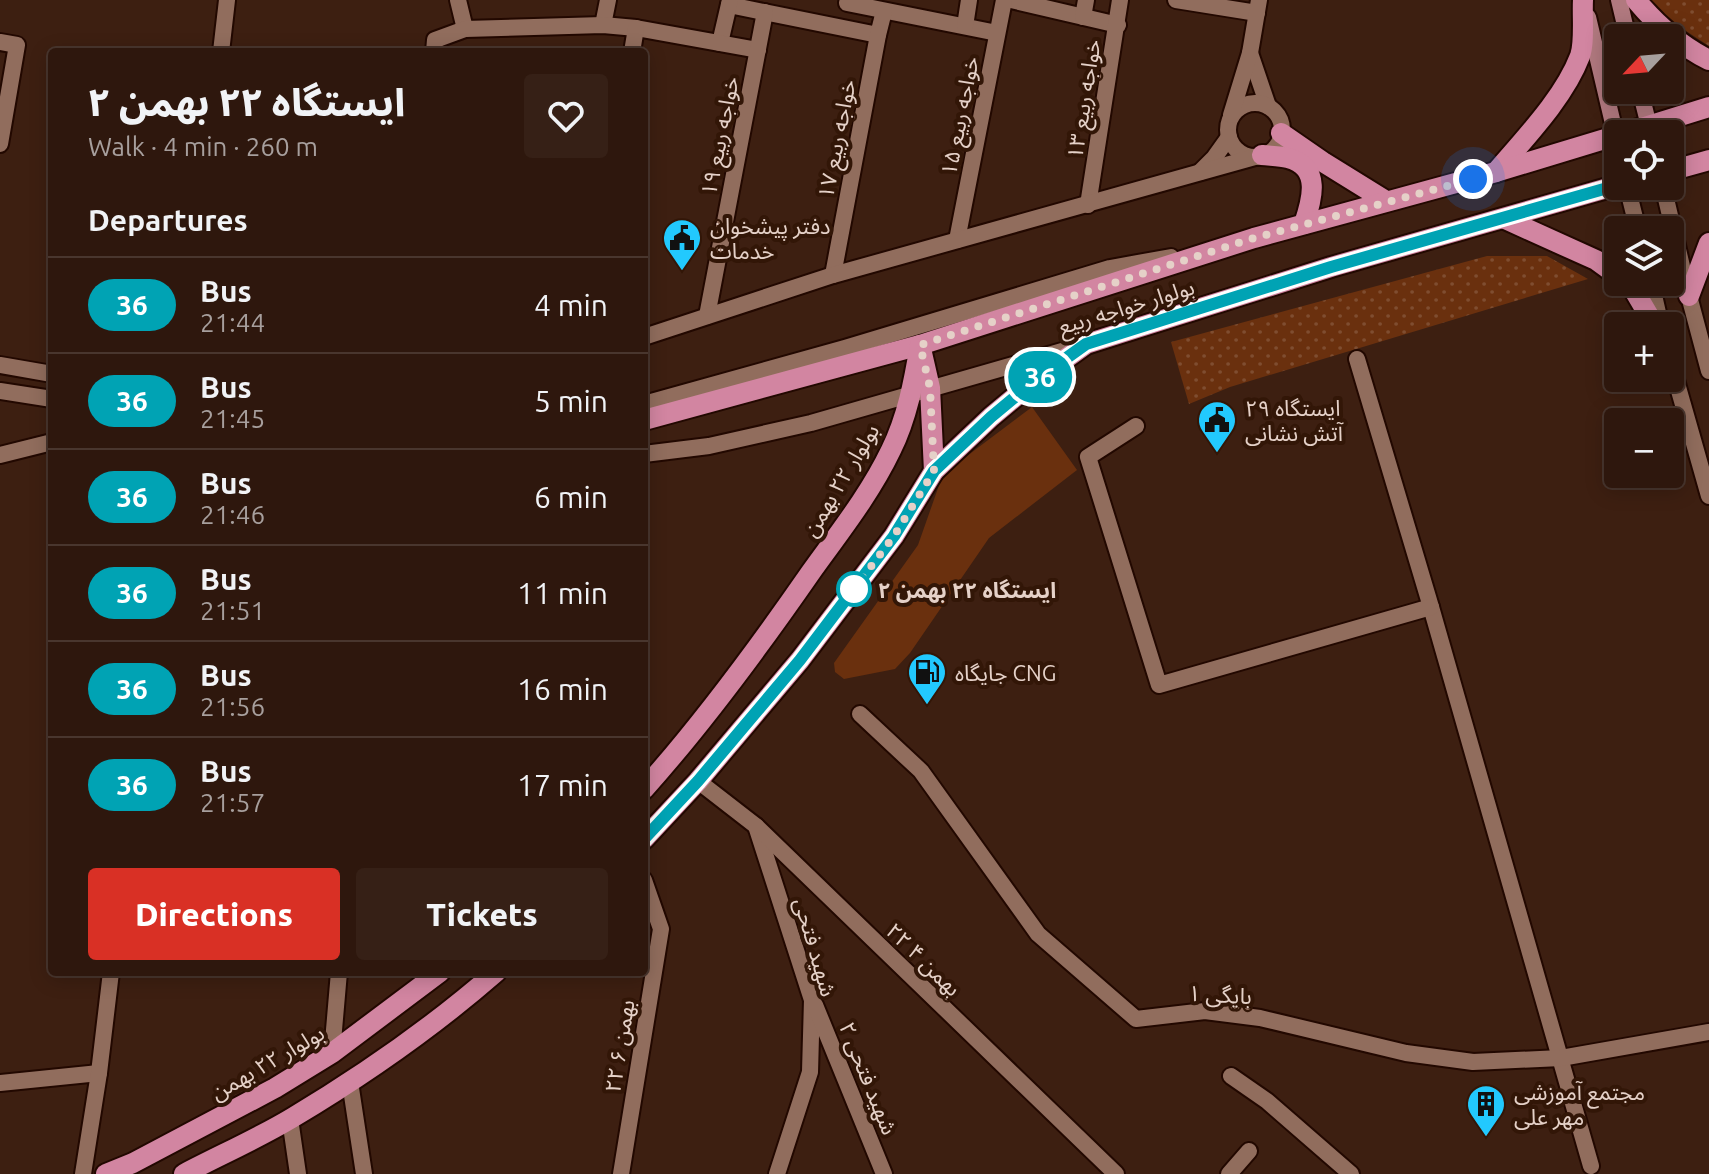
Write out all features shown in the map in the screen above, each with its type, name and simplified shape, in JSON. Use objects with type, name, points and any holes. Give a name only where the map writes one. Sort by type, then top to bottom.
[{"type":"main road","points":[[1583,0],[1614,120]]},
{"type":"main road","points":[[1496,172],[1545,115],[1581,54],[1583,0]]},
{"type":"main road","points":[[1619,0],[1625,24]]},
{"type":"main road","points":[[1636,0],[1649,16],[1692,51],[1709,60]]},
{"type":"main road","name":"بولوار خواجه ربیع","points":[[1676,120],[1709,107]]},
{"type":"main road","points":[[1281,133],[1386,201]]},
{"type":"main road","name":"بولوار خواجه ربیع","points":[[1254,238],[1604,141]]},
{"type":"main road","points":[[1262,155],[1290,158],[1304,166],[1312,180],[1313,197],[1304,224]]},
{"type":"main road","points":[[1684,167],[1709,160]]},
{"type":"main road","name":"بولوار خواجه ربیع","points":[[1086,344],[1331,267],[1604,189]]},
{"type":"main road","points":[[1505,219],[1604,266]]},
{"type":"main road","points":[[648,419],[920,345],[1254,238]]},
{"type":"main road","points":[[1689,296],[1709,243]]},
{"type":"main road","points":[[648,835],[698,781],[800,660],[894,536],[934,471],[991,417],[1086,344]]},
{"type":"main road","name":"بولوار ۲۲ بهمن","points":[[648,785],[674,756],[766,636],[855,510],[892,449],[921,391],[920,345]]},
{"type":"main road","points":[[921,391],[934,471]]},
{"type":"main road","name":"بولوار ۲۲ بهمن","points":[[106,1174],[133,1163],[275,1088],[332,1053],[435,976]]},
{"type":"main road","points":[[184,1174],[290,1119],[350,1082],[455,1008],[491,976]]},
{"type":"street","points":[[221,48],[227,0]]},
{"type":"street","points":[[458,0],[465,29]]},
{"type":"street","points":[[603,25],[608,0]]},
{"type":"street","points":[[965,26],[969,0]]},
{"type":"street","name":"خواجه ربیع ۱۵","points":[[957,240],[1004,0]]},
{"type":"street","points":[[1011,0],[1118,25]]},
{"type":"street","points":[[1083,17],[1086,0]]},
{"type":"street","name":"خواجه ربیع ۱۳","points":[[1088,205],[1120,0]]},
{"type":"street","points":[[1176,0],[1258,6],[1250,53],[1228,127],[1229,137],[1242,153],[1262,155]]},
{"type":"street","points":[[720,43],[730,2],[878,35]]},
{"type":"street","points":[[842,28],[848,2],[997,33]]},
{"type":"street","name":"خواجه ربیع ۱۷","points":[[833,275],[884,11]]},
{"type":"street","name":"خواجه ربیع ۱۹","points":[[707,316],[765,12]]},
{"type":"street","points":[[435,46],[465,29],[603,25],[758,50]]},
{"type":"street","points":[[633,48],[636,28]]},
{"type":"street","points":[[0,144],[8,44]]},
{"type":"street","points":[[1250,53],[1268,106]]},
{"type":"street","points":[[648,336],[833,275],[1262,155],[1278,143],[1281,122],[1268,106],[1247,104],[1231,117]]},
{"type":"street","points":[[1196,175],[1214,158],[1229,137]]},
{"type":"street","points":[[1666,200],[1709,371]]},
{"type":"street","name":"بولوار خواجه ربیع","points":[[648,403],[845,348],[1110,268],[1254,238]]},
{"type":"street","name":"بولوار خواجه ربیع","points":[[648,454],[709,446],[811,423],[1086,344]]},
{"type":"street","points":[[1357,359],[1591,1166]]},
{"type":"street","points":[[0,365],[48,373]]},
{"type":"street","points":[[0,391],[48,398]]},
{"type":"street","points":[[1679,392],[1709,496]]},
{"type":"street","points":[[1136,426],[1088,457],[1159,685],[1431,607]]},
{"type":"street","points":[[0,455],[48,443]]},
{"type":"street","name":"بایگی ۱","points":[[860,714],[921,771],[1038,934],[1136,1019],[1205,1011],[1260,1018],[1406,1053],[1473,1062],[1561,1058],[1709,1032]]},
{"type":"street","name":"۲۲ بهمن ۴","points":[[698,781],[756,826],[1111,1172]]},
{"type":"street","name":"شهید فتحی","points":[[756,826],[812,1000],[810,1072],[777,1174]]},
{"type":"street","name":"۲۲ بهمن ۶","points":[[621,1174],[661,929],[648,892]]},
{"type":"street","points":[[83,1174],[111,976]]},
{"type":"street","points":[[332,1053],[339,976]]},
{"type":"street","name":"شهید فتحی ۲","points":[[812,1000],[884,1174]]},
{"type":"street","points":[[0,1083],[99,1073]]},
{"type":"street","points":[[1231,1076],[1267,1101],[1351,1174]]},
{"type":"street","points":[[350,1082],[364,1174]]},
{"type":"street","points":[[290,1119],[298,1174]]},
{"type":"street","points":[[1229,1174],[1249,1151]]},
{"type":"shaded area","points":[[1650,0],[1709,0],[1709,46],[1684,30],[1684,24],[1675,24],[1660,14]]},
{"type":"shaded area","points":[[1487,256],[1547,256],[1588,279],[1230,387],[1189,404],[1171,342]]},
{"type":"shaded area","points":[[1032,407],[1077,470],[989,538],[910,653],[895,669],[844,679],[835,672],[834,663],[918,545],[943,474]]},
{"type":"bus line","name":"36","points":[[648,835],[698,781],[800,660],[894,536],[934,471],[991,417],[1086,344],[1331,267],[1604,189]]},
{"type":"place","name":"دفتر پیشخوان خدمات","points":[[682,272]]},
{"type":"place","name":"ایستگاه ۲۹ آتش نشانی","points":[[1217,454]]},
{"type":"place","name":"ایستگاه ۲۲ بهمن ۲","points":[[854,589]]},
{"type":"place","name":"جایگاه CNG","points":[[927,706]]},
{"type":"place","name":"مجتمع آموزشی مهر علی","points":[[1486,1138]]},
{"type":"route","points":[[854,589],[894,536],[934,471],[930,388],[920,345],[1254,238],[1473,179]]}]
